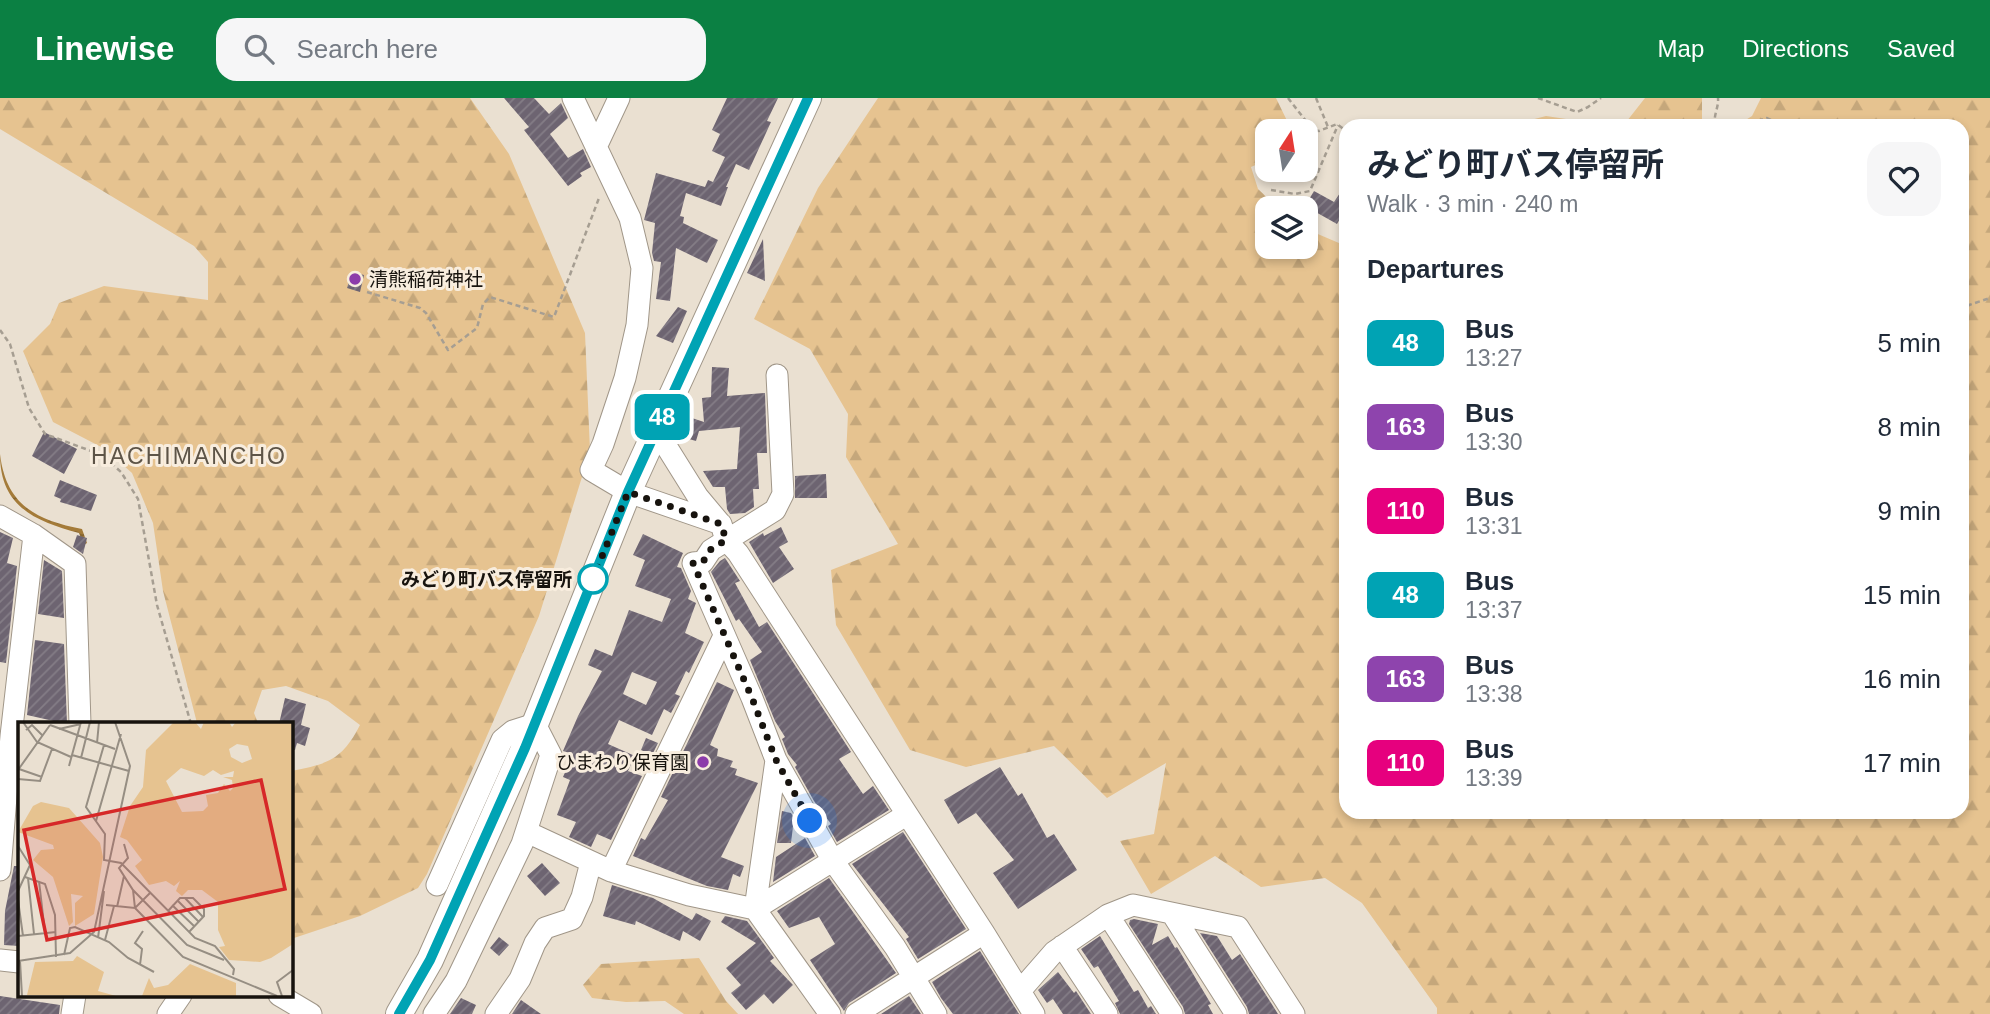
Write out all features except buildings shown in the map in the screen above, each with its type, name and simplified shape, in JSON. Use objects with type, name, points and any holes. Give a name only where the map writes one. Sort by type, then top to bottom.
[{"type":"main road","points":[[399,1014],[430,960],[535,724],[628,492],[808,98]]},
{"type":"street","points":[[573,98],[630,218],[642,268],[637,325],[625,378],[603,444],[591,470],[628,492],[724,532]]},
{"type":"street","points":[[596,147],[619,98]]},
{"type":"street","points":[[777,375],[783,495],[775,510],[724,532],[703,562],[693,563],[776,760],[833,861],[936,1014]]},
{"type":"street","points":[[668,449],[738,553],[1034,1014]]},
{"type":"street","points":[[0,516],[34,535],[75,564],[80,722]]},
{"type":"street","points":[[0,870],[8,813],[9,668],[34,535]]},
{"type":"street","points":[[611,871],[724,636]]},
{"type":"street","points":[[434,1014],[456,981],[527,832],[551,755],[535,724],[513,731],[502,740],[437,885]]},
{"type":"street","points":[[755,909],[776,760]]},
{"type":"street","points":[[755,909],[906,815]]},
{"type":"street","points":[[527,832],[611,871],[689,895],[755,909],[830,1014]]},
{"type":"street","points":[[496,1014],[520,979],[535,943],[545,928],[572,919],[582,897],[591,862]]},
{"type":"street","points":[[1020,991],[1054,952],[1108,915],[1133,905],[1238,927],[1294,1014]]},
{"type":"street","points":[[1108,915],[1172,1014]]},
{"type":"street","points":[[1173,915],[1236,1014]]},
{"type":"street","points":[[856,1014],[984,933]]},
{"type":"street","points":[[1062,946],[1107,1014]]},
{"type":"street","points":[[0,960],[18,962]]},
{"type":"street","points":[[72,1014],[75,996]]},
{"type":"street","points":[[168,1014],[180,996]]},
{"type":"street","points":[[281,996],[310,1014]]},
{"type":"path","points":[[1288,98],[1312,130],[1319,131],[1338,125]]},
{"type":"path","points":[[1316,98],[1328,127]]},
{"type":"path","points":[[1538,98],[1577,112],[1601,98]]},
{"type":"path","points":[[1715,119],[1719,106],[1718,98]]},
{"type":"path","points":[[1271,190],[1295,194],[1310,191],[1338,125]]},
{"type":"path","points":[[368,292],[420,308],[449,350],[477,328],[483,304],[490,297],[554,317],[610,177]]},
{"type":"path","points":[[1969,304],[1990,298]]},
{"type":"path","points":[[0,330],[10,344],[29,408],[45,434],[102,455],[121,472],[138,499],[157,605],[191,722]]},
{"type":"green space","points":[[0,98],[470,98],[509,154],[585,333],[590,451],[539,616],[427,874],[418,888],[360,916],[292,939],[292,771],[315,766],[333,758],[347,746],[360,725],[328,701],[286,686],[262,690],[254,713],[258,722],[197,722],[163,591],[153,523],[132,473],[105,449],[53,422],[23,351],[50,324],[59,303],[104,286],[208,300],[208,262],[194,246],[0,129]]},
{"type":"green space","points":[[878,98],[1276,98],[1286,119],[1255,119],[1255,165],[1251,167],[1258,189],[1265,196],[1255,196],[1255,259],[1318,259],[1318,234],[1339,243],[1339,819],[1969,819],[1969,119],[1747,119],[1752,116],[1761,98],[1990,98],[1990,1014],[1437,1014],[1437,1008],[1362,903],[1325,878],[1261,887],[1215,856],[1151,894],[1120,841],[1154,834],[1166,763],[1107,798],[1054,746],[966,767],[910,750],[836,625],[831,570],[898,544],[846,457],[848,414],[810,349],[754,319],[818,188]]},
{"type":"green space","points":[[1645,98],[1702,98],[1702,119],[1628,119]]},
{"type":"green space","points":[[1546,116],[1566,119],[1534,119]]},
{"type":"green space","points":[[699,958],[726,1001],[738,1014],[684,1014],[665,1001],[626,1002],[592,998],[583,985],[601,964]]},
{"type":"water","points":[[0,454],[3,471],[16,498],[37,515],[82,529],[87,543],[84,545],[79,533],[34,516],[13,499],[6,487],[2,472]]},
{"type":"bus line","name":"48","points":[[399,1014],[430,960],[525,748],[628,492],[808,98]]},
{"type":"place","name":"清熊稲荷神社","points":[[355,279]]},
{"type":"place","name":"みどり町バス停留所","points":[[593,579]]},
{"type":"place","name":"ひまわり保育園","points":[[703,762]]},
{"type":"district","name":"HACHIMANCHO","points":[[189,456]]},
{"type":"route","points":[[593,579],[628,492],[721,524],[726,540],[710,550],[703,562],[693,563],[776,760],[810,821]]}]
